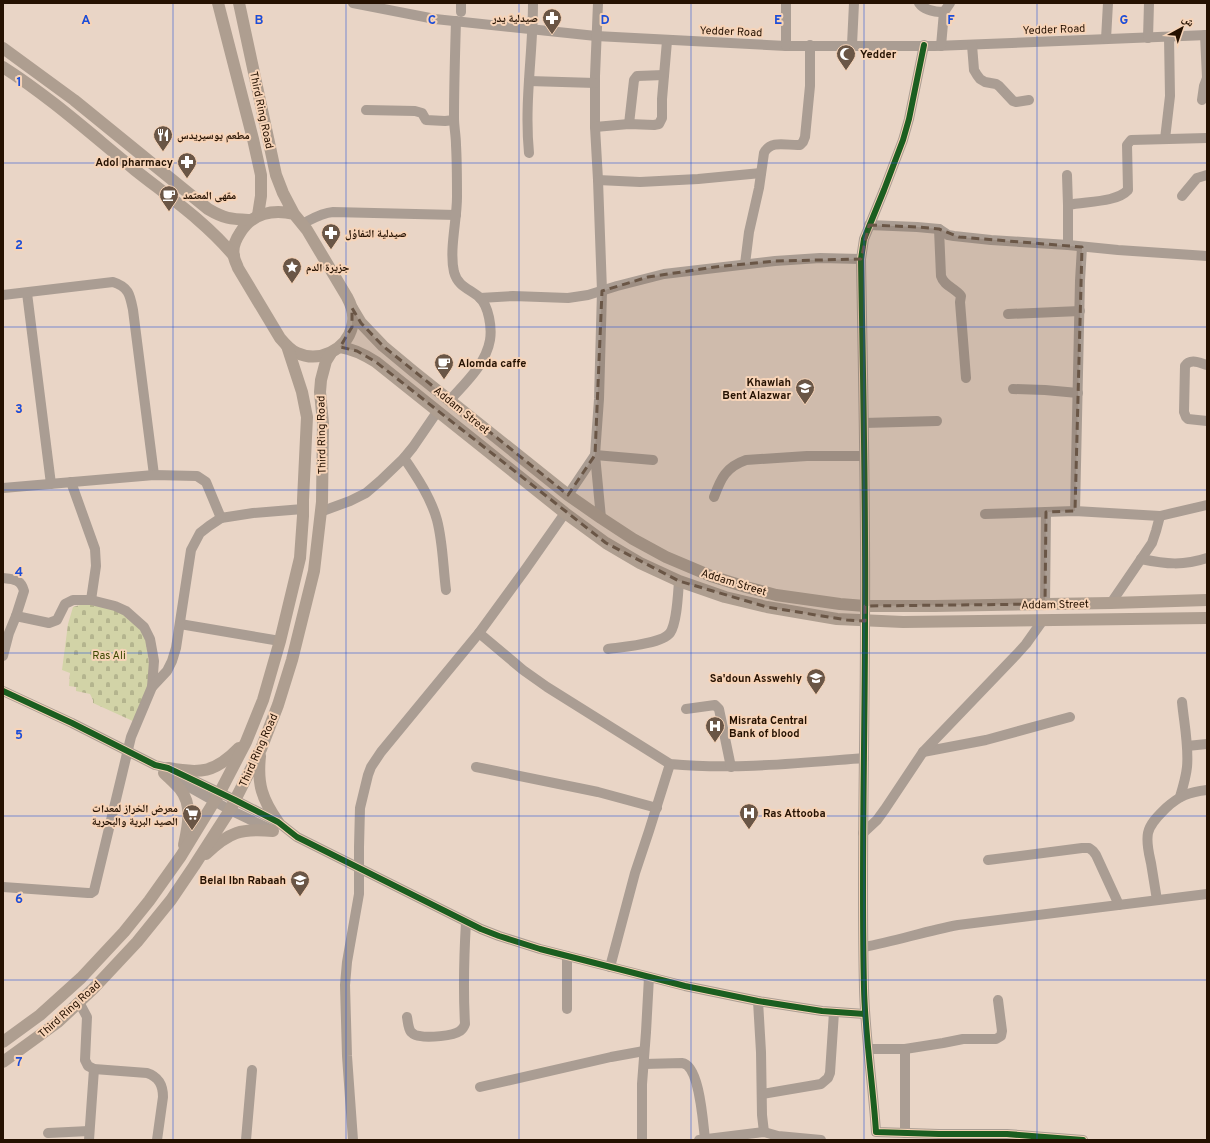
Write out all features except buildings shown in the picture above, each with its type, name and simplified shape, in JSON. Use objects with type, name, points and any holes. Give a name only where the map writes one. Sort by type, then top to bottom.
[{"type":"main road","name":"Third Ring Road","points":[[218,3],[261,175],[261,196],[254,218]]},
{"type":"main road","name":"Third Ring Road","points":[[239,3],[276,175],[294,214],[302,224]]},
{"type":"main road","points":[[242,18],[248,3]]},
{"type":"main road","points":[[3,48],[74,100],[208,209],[220,216],[232,219],[254,218],[275,211],[294,214]]},
{"type":"main road","points":[[3,67],[66,114],[196,219],[221,241],[234,256]]},
{"type":"main road","points":[[254,218],[243,228],[237,237],[234,244],[234,256],[238,268],[280,338],[296,353],[306,356],[316,356],[336,350]]},
{"type":"main road","name":"Addam Street","points":[[302,224],[347,297],[361,323],[379,342],[568,495],[633,539],[666,557],[699,571],[746,587],[776,595],[865,606],[1112,603],[1207,600]]},
{"type":"main road","name":"Third Ring Road","points":[[3,1062],[58,1022],[116,965],[137,942],[171,900],[194,866],[232,805],[261,749],[278,704],[292,660],[314,571],[322,502],[321,380],[326,362],[352,327],[352,308]]},
{"type":"main road","name":"Third Ring Road","points":[[3,1042],[40,1015],[81,978],[138,915],[181,856],[217,797],[246,742],[263,700],[280,641],[300,558],[307,417],[302,392],[287,346]]},
{"type":"main road","name":"Addam Street","points":[[336,350],[348,348],[357,351],[376,362],[565,513],[623,554],[679,581],[725,597],[766,607],[837,619],[866,621],[903,622],[1207,618]]},
{"type":"main road","points":[[263,700],[278,704]]},
{"type":"main road","points":[[162,768],[198,772],[209,769],[226,761],[246,742]]},
{"type":"main road","points":[[194,866],[216,846],[232,835],[250,829],[275,827],[262,792],[259,766],[261,749]]},
{"type":"main road","points":[[162,768],[179,788],[188,805],[188,824],[181,856]]},
{"type":"street","name":"Yedder Road","points":[[353,3],[405,14],[533,30],[596,36],[786,46],[941,46],[1106,39],[1169,38],[1206,35]]},
{"type":"street","points":[[529,153],[526,124],[533,30],[533,3]]},
{"type":"street","points":[[598,3],[596,36],[595,127],[602,291],[599,399],[595,455],[601,518]]},
{"type":"street","points":[[786,3],[786,46]]},
{"type":"street","points":[[852,45],[854,3]]},
{"type":"street","points":[[919,3],[922,8],[944,12]]},
{"type":"street","points":[[941,46],[944,12],[950,3]]},
{"type":"street","points":[[1106,39],[1108,3]]},
{"type":"street","points":[[1148,38],[1149,3]]},
{"type":"street","points":[[450,400],[480,363],[490,340],[489,319],[485,306],[480,298],[462,286],[456,278],[454,272],[453,254],[456,215],[456,147],[454,120],[456,21]]},
{"type":"street","points":[[1202,100],[1207,78],[1206,35]]},
{"type":"street","points":[[1165,139],[1170,96],[1169,38]]},
{"type":"street","points":[[595,127],[629,124],[657,125],[660,123],[662,118],[662,99],[667,40]]},
{"type":"street","points":[[972,45],[974,70],[980,79],[999,86],[1013,101],[1029,100]]},
{"type":"street","points":[[745,264],[749,232],[764,153],[769,146],[772,145],[800,144],[804,142],[808,117],[810,86],[810,46]]},
{"type":"street","points":[[924,46],[909,119],[903,140],[864,239],[861,259],[866,536],[863,833],[865,1014],[876,1136],[905,1133],[1007,1134],[1083,1140]]},
{"type":"street","points":[[629,124],[634,80],[638,76],[664,75]]},
{"type":"street","points":[[529,81],[595,83]]},
{"type":"street","points":[[366,110],[415,111],[422,114],[426,120],[454,120]]},
{"type":"street","points":[[1068,205],[1122,196],[1128,190],[1127,145],[1129,141],[1133,139],[1207,138]]},
{"type":"street","points":[[598,180],[640,182],[691,179],[761,172]]},
{"type":"street","points":[[1067,175],[1068,245]]},
{"type":"street","points":[[1182,196],[1197,178],[1207,175]]},
{"type":"street","points":[[302,224],[317,216],[332,212],[456,215]]},
{"type":"street","points":[[869,225],[939,229],[948,235],[959,237],[1068,245],[1082,248],[1207,256]]},
{"type":"street","points":[[939,229],[942,281],[961,296],[960,302],[966,378]]},
{"type":"street","points":[[1075,511],[1082,248]]},
{"type":"street","points":[[480,298],[526,296],[568,298],[588,295],[659,275],[745,264],[820,258],[861,259]]},
{"type":"street","points":[[3,295],[113,282],[120,284],[128,292],[134,318],[154,475]]},
{"type":"street","points":[[27,293],[51,484]]},
{"type":"street","points":[[1008,314],[1080,311]]},
{"type":"street","points":[[1207,365],[1194,362],[1186,363],[1184,412],[1188,419],[1207,421]]},
{"type":"street","points":[[1013,389],[1078,393]]},
{"type":"street","points":[[320,512],[350,501],[366,492],[380,481],[404,458],[437,412]]},
{"type":"street","points":[[864,423],[937,421]]},
{"type":"street","points":[[595,455],[653,460]]},
{"type":"street","points":[[568,495],[595,455]]},
{"type":"street","points":[[714,497],[721,479],[726,472],[746,460],[806,456],[864,456]]},
{"type":"street","points":[[404,458],[422,487],[437,520],[441,538],[446,590]]},
{"type":"street","points":[[3,488],[154,475],[197,476],[206,482],[221,518]]},
{"type":"street","points":[[71,482],[95,549],[96,566],[91,600]]},
{"type":"street","points":[[985,514],[1075,511],[1160,516],[1207,505]]},
{"type":"street","points":[[3,887],[82,893],[91,893],[94,891],[134,728],[152,687],[167,671],[176,648],[191,550],[200,533],[221,518],[253,513],[303,509]]},
{"type":"street","points":[[1045,604],[1046,512]]},
{"type":"street","points":[[353,1140],[347,1056],[347,962],[358,904],[360,883],[360,808],[371,767],[386,746],[478,633],[565,513]]},
{"type":"street","points":[[1112,603],[1141,559],[1154,536],[1160,516]]},
{"type":"street","points":[[1141,559],[1171,564],[1207,558]]},
{"type":"street","points":[[3,578],[18,580],[21,582],[24,591],[9,633],[3,656]]},
{"type":"street","points":[[608,650],[650,643],[666,638],[673,626],[679,581]]},
{"type":"street","points":[[16,616],[49,624],[53,623],[57,620],[65,604],[73,600],[91,600],[121,608],[144,626],[151,644],[154,659],[152,687]]},
{"type":"street","points":[[863,833],[886,809],[923,752],[1017,654],[1043,620]]},
{"type":"street","points":[[180,624],[280,641]]},
{"type":"street","points":[[478,633],[523,670],[547,687],[670,764],[741,767],[864,758]]},
{"type":"street","points":[[3,691],[128,750],[275,827],[466,922],[499,936],[540,949],[685,986],[758,1001],[834,1012],[865,1014]]},
{"type":"street","points":[[1180,797],[1187,769],[1187,746],[1182,702]]},
{"type":"street","points":[[686,709],[715,705],[718,706],[731,767]]},
{"type":"street","points":[[923,752],[986,740],[1070,717]]},
{"type":"street","points":[[1187,746],[1207,744]]},
{"type":"street","points":[[610,967],[635,873],[670,764]]},
{"type":"street","points":[[476,766],[598,792],[657,808]]},
{"type":"street","points":[[1157,900],[1148,845],[1148,833],[1151,825],[1157,817],[1180,797],[1193,792],[1207,790]]},
{"type":"street","points":[[988,860],[1069,849],[1089,848],[1096,855],[1119,905]]},
{"type":"street","points":[[864,947],[895,941],[958,925],[1207,894]]},
{"type":"street","points":[[407,1017],[410,1031],[419,1036],[454,1034],[459,1032],[464,1026],[463,968],[466,922]]},
{"type":"street","points":[[567,956],[567,1009]]},
{"type":"street","points":[[642,1140],[641,1094],[649,977]]},
{"type":"street","points":[[869,1049],[905,1049],[963,1039],[998,1038],[1002,1035],[998,1000]]},
{"type":"street","points":[[758,1001],[762,1115],[764,1132]]},
{"type":"street","points":[[79,1002],[87,1018],[85,1060],[88,1066],[94,1070],[148,1073],[152,1074],[159,1080],[163,1090],[163,1097],[157,1140]]},
{"type":"street","points":[[762,1094],[821,1084],[828,1078],[830,1073],[834,1012]]},
{"type":"street","points":[[905,1049],[905,1133]]},
{"type":"street","points":[[480,1087],[611,1057],[644,1051]]},
{"type":"street","points":[[644,1064],[682,1063],[691,1068],[700,1099],[702,1140],[764,1132],[778,1138],[821,1140]]},
{"type":"street","points":[[48,1133],[89,1136],[94,1070]]},
{"type":"street","points":[[246,1140],[252,1070]]},
{"type":"highlighted area","points":[[869,225],[939,229],[959,237],[1082,247],[1075,511],[1046,512],[1045,604],[865,606],[865,621],[847,620],[767,607],[679,581],[606,543],[376,362],[357,351],[340,347],[352,327],[352,308],[361,323],[383,346],[568,495],[595,455],[602,291],[648,277],[715,267],[775,261],[861,259]]},
{"type":"green space","name":"Ras Ali","points":[[80,605],[92,605],[120,610],[144,627],[151,679],[135,722],[93,703],[90,694],[76,691],[76,687],[69,686],[70,673],[62,670],[68,624],[73,607]]},
{"type":"cycle path","points":[[924,45],[909,119],[903,140],[864,239],[861,259],[865,532],[863,942],[866,1024],[876,1132],[1007,1134],[1083,1140]]},
{"type":"cycle path","points":[[3,691],[72,723],[155,765],[168,768],[235,800],[278,822],[297,837],[481,929],[499,936],[540,949],[685,986],[758,1001],[822,1011],[865,1014]]},
{"type":"place","name":"صيدلية يدر","points":[[552,35]]},
{"type":"place","name":"Yedder","points":[[846,71]]},
{"type":"place","name":"مطعم يوسيريدس","points":[[163,152]]},
{"type":"place","name":"Adol pharmacy","points":[[187,179]]},
{"type":"place","name":"مقهى المعتمد","points":[[169,212]]},
{"type":"place","name":"صيدلية التفاؤل","points":[[331,250]]},
{"type":"place","name":"جزيرة الدم","points":[[292,284]]},
{"type":"place","name":"Alomda caffe","points":[[444,380]]},
{"type":"place","name":"Khawlah Bent Alazwar","points":[[805,405]]},
{"type":"place","name":"Sa'doun Asswehly","points":[[816,695]]},
{"type":"place","name":"Misrata Central Bank of blood","points":[[715,743]]},
{"type":"place","name":"Ras Attooba","points":[[749,830]]},
{"type":"place","name":"معرض الخراز لمعدات الصيد البرية والبحرية","points":[[192,831]]},
{"type":"place","name":"Belal Ibn Rabaah","points":[[300,897]]}]
